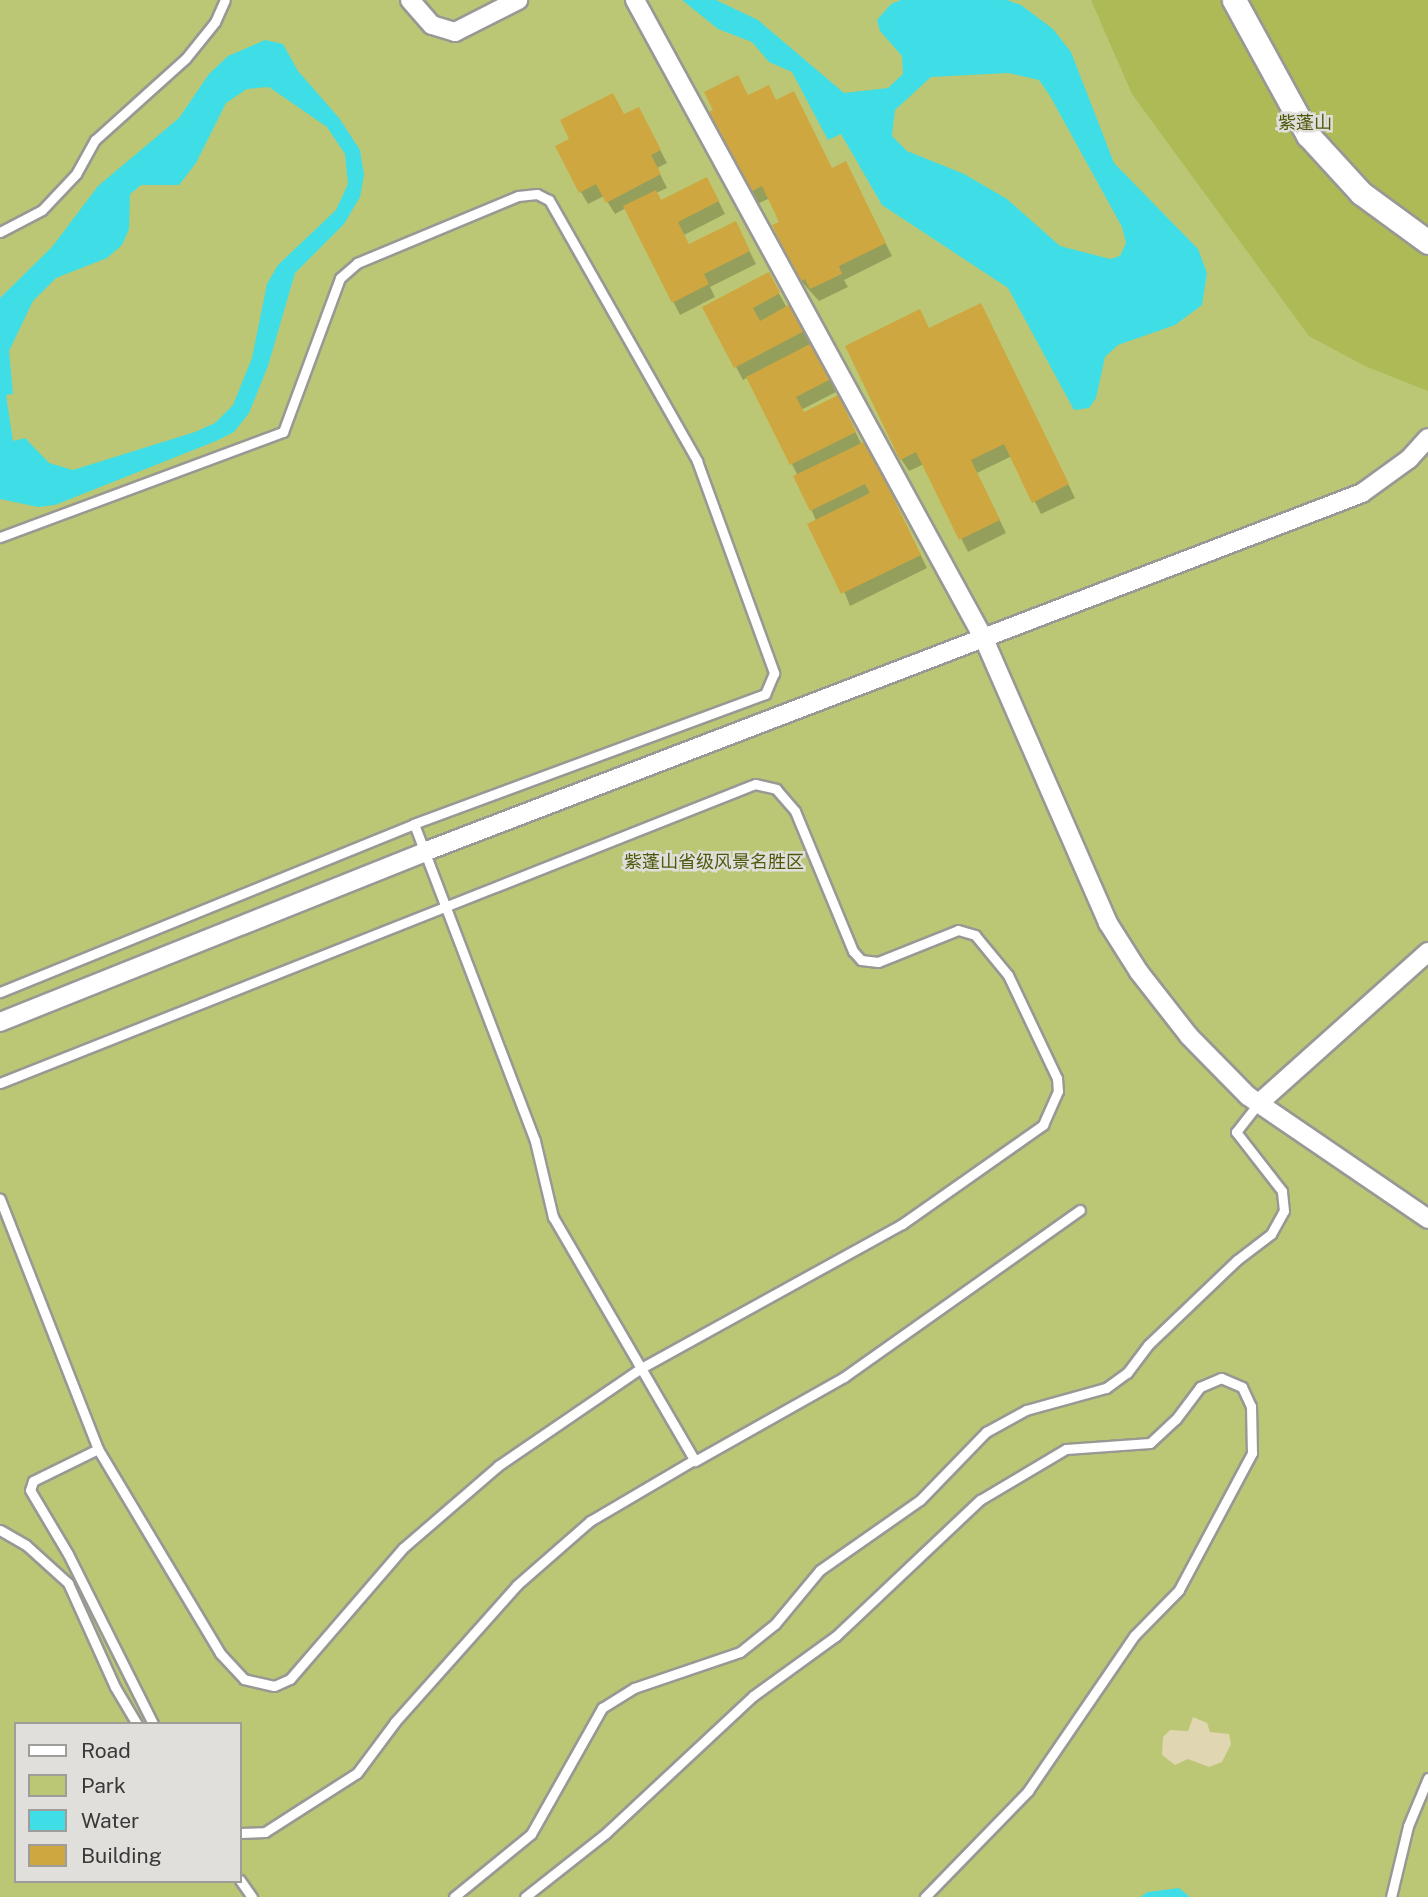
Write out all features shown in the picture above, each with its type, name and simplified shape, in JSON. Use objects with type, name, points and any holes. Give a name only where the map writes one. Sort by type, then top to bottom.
[{"type":"street","points":[[410,0],[423,19],[455,32],[518,0]]},
{"type":"street","points":[[635,0],[984,639],[1108,923],[1139,972],[1189,1035],[1258,1104],[1428,1219]]},
{"type":"street","points":[[1234,0],[1308,135],[1360,193],[1428,242]]},
{"type":"street","points":[[0,1022],[424,852],[1362,493],[1409,459],[1428,438]]},
{"type":"street","points":[[1258,1104],[1428,952]]},
{"type":"lane","points":[[0,232],[42,210],[76,174],[94,140],[186,58],[215,22],[225,0]]},
{"type":"lane","points":[[0,537],[283,432],[340,278],[357,263],[518,196],[537,194],[549,200],[697,461],[772,663],[773,682],[765,694],[414,824],[0,992]]},
{"type":"lane","points":[[0,1083],[755,784],[776,789],[795,811],[856,956],[875,963],[950,932],[975,935],[1008,975],[1057,1078],[1056,1102],[1044,1125],[902,1224],[641,1368],[487,1475],[403,1548],[299,1670],[274,1686],[244,1679],[220,1653],[98,1449],[0,1199]]},
{"type":"lane","points":[[414,824],[535,1141],[554,1217],[694,1460]]},
{"type":"lane","points":[[454,1897],[531,1834],[581,1738],[602,1709],[634,1688],[740,1652],[775,1624],[820,1570],[920,1500],[986,1432],[1026,1410],[1087,1396],[1116,1380],[1237,1260],[1271,1234],[1284,1211],[1282,1191],[1236,1132],[1258,1104]]},
{"type":"lane","points":[[242,1833],[265,1832],[357,1773],[395,1721],[517,1585],[590,1521],[844,1377],[1080,1210]]},
{"type":"lane","points":[[525,1897],[606,1833],[753,1696],[836,1636],[979,1500],[1066,1449],[1150,1443],[1176,1419],[1200,1387],[1221,1378],[1242,1387],[1251,1406],[1252,1453],[1179,1590],[1134,1636],[1028,1791],[925,1897]]},
{"type":"lane","points":[[98,1449],[33,1481],[30,1490],[68,1554],[152,1722]]},
{"type":"lane","points":[[0,1531],[26,1545],[68,1583],[115,1687],[136,1722]]},
{"type":"lane","points":[[1391,1897],[1408,1826],[1428,1778]]},
{"type":"green space","name":"紫蓬山省级风景名胜区","points":[[0,0],[1428,0],[1428,1897],[0,1897]]},
{"type":"green space","name":"紫蓬山","points":[[1091,0],[1428,0],[1428,391],[1365,366],[1309,336],[1132,94]]},
{"type":"sand","points":[[1193,1717],[1207,1723],[1210,1732],[1229,1734],[1231,1744],[1222,1762],[1209,1767],[1188,1759],[1175,1765],[1162,1755],[1163,1737],[1170,1730],[1188,1731]]},
{"type":"water","points":[[682,0],[716,0],[758,20],[844,93],[888,88],[903,74],[902,56],[880,31],[877,20],[891,4],[901,0],[1007,0],[1021,5],[1053,29],[1071,52],[1114,163],[1198,249],[1207,273],[1202,305],[1175,325],[1118,345],[1105,357],[1096,398],[1089,408],[1074,410],[1008,288],[882,205],[841,134],[828,140],[792,72],[769,62],[752,42],[718,29]],"holes":[[[1008,73],[1039,80],[1122,227],[1126,243],[1120,256],[1110,259],[1060,246],[1007,199],[964,174],[907,151],[892,136],[895,110],[931,77]]]},
{"type":"water","points":[[265,40],[283,44],[298,71],[339,118],[360,150],[364,175],[360,197],[344,224],[295,273],[268,366],[249,413],[234,432],[216,441],[55,505],[38,507],[0,499],[0,298],[52,247],[98,186],[179,118],[209,74],[228,56]],"holes":[[[269,87],[327,127],[345,154],[348,184],[336,210],[278,265],[267,284],[252,358],[233,405],[215,423],[195,432],[73,470],[49,463],[25,438],[13,441],[6,395],[13,394],[9,351],[33,301],[56,278],[107,258],[122,245],[129,229],[130,194],[141,185],[179,185],[196,163],[226,103],[247,89]]]},
{"type":"water","points":[[1179,1888],[1190,1897],[1140,1897],[1148,1892]]},
{"type":"building","points":[[738,75],[748,95],[769,85],[776,100],[794,91],[832,168],[846,161],[886,243],[839,266],[842,274],[810,289],[805,279],[800,282],[772,225],[779,222],[762,186],[748,193],[709,112],[713,110],[704,92]]},
{"type":"building","points":[[613,93],[624,114],[639,107],[661,150],[651,155],[661,174],[606,203],[596,184],[579,193],[555,146],[569,139],[560,120]]},
{"type":"building","points":[[707,177],[719,201],[678,222],[689,244],[736,221],[750,251],[704,274],[709,284],[672,303],[623,206],[656,190],[661,200]]},
{"type":"building","points":[[769,272],[780,293],[753,308],[760,321],[792,303],[806,330],[734,368],[702,307]]},
{"type":"building","points":[[981,303],[1069,484],[1032,503],[1004,444],[971,460],[1000,520],[959,540],[916,452],[900,460],[845,346],[920,309],[929,328]]},
{"type":"building","points":[[812,343],[831,379],[796,397],[804,412],[838,395],[856,432],[790,465],[746,377]]},
{"type":"building","points":[[866,441],[921,555],[841,594],[807,524],[870,493],[865,484],[810,511],[793,476]]}]
